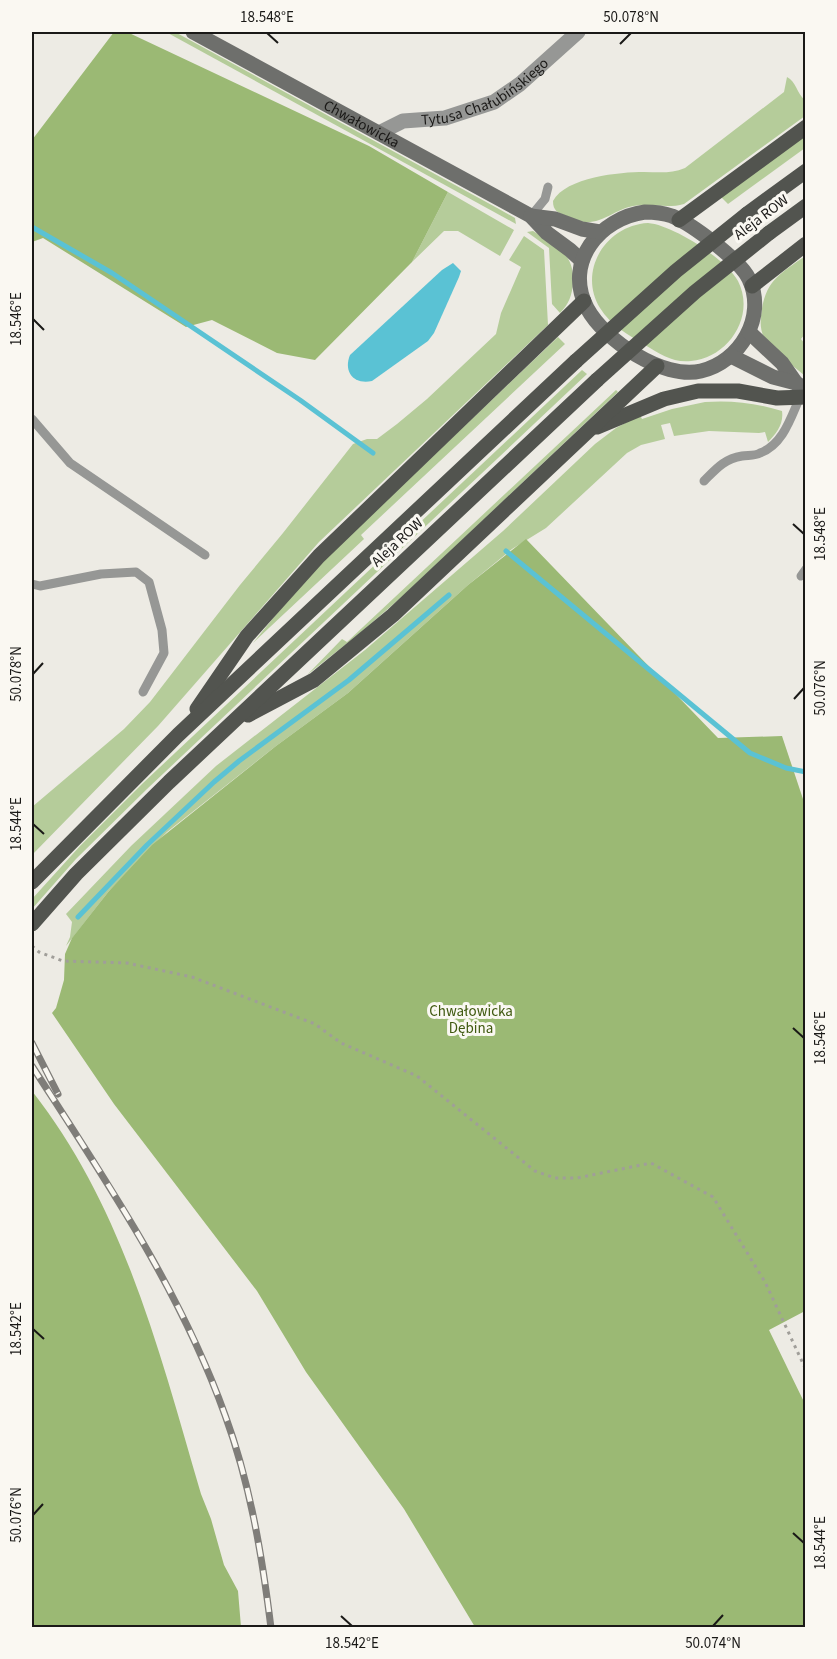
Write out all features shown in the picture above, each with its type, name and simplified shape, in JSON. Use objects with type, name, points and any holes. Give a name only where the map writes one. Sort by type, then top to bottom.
[{"type":"main road","name":"Chwałowicka","points":[[204,34],[531,216],[547,233],[582,261]]},
{"type":"main road","points":[[679,220],[806,128]]},
{"type":"main road","name":"Aleja ROW","points":[[32,882],[178,735],[576,361],[676,271],[747,214],[806,171]]},
{"type":"main road","name":"Aleja ROW","points":[[32,924],[120,830],[230,724],[597,380],[695,292],[806,206]]},
{"type":"main road","points":[[655,212],[679,220],[732,257],[752,286],[754,304],[749,332],[742,344],[731,356],[716,366],[700,371],[675,372],[657,366],[611,335],[594,318],[584,301],[581,285],[582,261],[589,247],[600,232],[616,221],[635,214],[655,212]]},
{"type":"main road","name":"Chwałowicka","points":[[531,216],[555,219],[582,229],[600,232]]},
{"type":"main road","points":[[752,286],[806,244]]},
{"type":"main road","points":[[178,735],[247,636],[311,564],[584,301]]},
{"type":"main road","points":[[749,332],[782,363],[802,392]]},
{"type":"main road","points":[[731,356],[802,392]]},
{"type":"main road","points":[[230,724],[314,680],[360,644],[426,585],[657,366]]},
{"type":"main road","points":[[586,432],[652,403],[698,391],[738,391],[777,398],[802,392]]},
{"type":"street","name":"Tytusa Chałubińskiego","points":[[379,133],[403,121],[445,118],[494,102],[520,84],[578,32]]},
{"type":"lane","points":[[531,216],[545,199],[548,187]]},
{"type":"lane","points":[[704,481],[722,462],[760,454],[773,446],[785,431],[802,392]]},
{"type":"lane","points":[[32,418],[70,463],[205,555]]},
{"type":"lane","points":[[32,584],[40,586],[100,574],[136,572],[148,582],[162,630],[165,653],[143,692]]},
{"type":"path","points":[[32,946],[39,952],[63,961],[127,963],[192,977],[315,1024],[341,1043],[417,1076],[535,1171],[555,1178],[577,1178],[651,1163],[713,1197],[765,1282],[806,1370]]},
{"type":"green space","points":[[114,32],[127,32],[369,146],[448,192],[412,262],[315,360],[277,353],[212,320],[186,327],[43,238],[32,242],[32,140]]},
{"type":"green space","points":[[166,32],[175,32],[499,209],[515,218],[516,224]]},
{"type":"green space","points":[[787,77],[805,100],[805,116],[684,204],[633,206],[591,222],[584,222],[561,214],[555,209],[553,201],[560,193],[581,181],[608,175],[670,172],[685,168],[784,92]]},
{"type":"green space","points":[[805,136],[805,148],[728,204],[721,197]]},
{"type":"green space","points":[[448,192],[514,230],[500,256],[458,231],[444,231],[412,262]]},
{"type":"green space","points":[[648,223],[671,230],[698,244],[732,272],[738,281],[743,294],[741,321],[727,344],[704,358],[678,361],[656,352],[614,325],[600,308],[594,294],[592,279],[594,265],[600,252],[620,232]]},
{"type":"green space","points":[[533,231],[562,251],[571,264],[572,291],[568,303],[560,313],[552,304],[549,248],[527,232]]},
{"type":"green space","points":[[524,236],[544,250],[548,325],[319,542],[158,726],[32,855],[32,807],[124,729],[150,702],[353,444],[367,439],[377,439],[397,424],[496,334],[501,313],[521,267],[509,260]]},
{"type":"green space","points":[[805,256],[805,334],[801,339],[805,344],[805,376],[767,342],[762,333],[761,316],[770,286],[781,274]]},
{"type":"green space","points":[[558,337],[565,344],[361,535],[364,539],[253,643],[300,585]]},
{"type":"green space","points":[[582,370],[587,374],[147,789],[76,859],[32,909],[32,899],[80,846],[142,784]]},
{"type":"green space","points":[[616,390],[618,392],[405,594],[360,633],[307,675],[342,639],[347,642]]},
{"type":"green space","points":[[705,402],[754,404],[782,411],[781,424],[768,442],[765,432],[709,431],[674,436],[670,423],[661,425],[665,439],[641,445],[627,453],[546,528],[512,549],[468,585],[348,693],[276,746],[167,832],[109,891],[66,946],[72,922],[66,914],[131,846],[216,766],[365,650],[503,531],[595,444],[616,428],[640,415],[642,419],[672,409]]},
{"type":"green space","name":"Chwałowicka Dębina","points":[[526,539],[718,738],[782,736],[805,805],[805,1311],[769,1330],[805,1404],[805,1627],[475,1627],[404,1509],[306,1372],[257,1291],[114,1104],[52,1013],[56,1008],[64,980],[65,954],[72,938],[109,891],[152,845],[276,746],[348,693],[468,585]]},
{"type":"green space","points":[[32,1091],[64,1136],[91,1184],[136,1284],[224,1565],[238,1591],[241,1627],[32,1627]]},
{"type":"water","points":[[453,263],[461,271],[434,333],[428,341],[372,381],[355,379],[349,372],[350,355],[442,270]]},
{"type":"waterway","points":[[32,227],[112,273],[300,400],[373,453]]},
{"type":"waterway","points":[[506,551],[750,753],[786,768],[806,772]]},
{"type":"waterway","points":[[78,917],[147,845],[214,782],[349,680],[449,595]]},
{"type":"railway","points":[[32,1043],[58,1094]]},
{"type":"railway","points":[[32,1066],[139,1235],[207,1368],[234,1441],[248,1493],[264,1573],[271,1628]]}]
